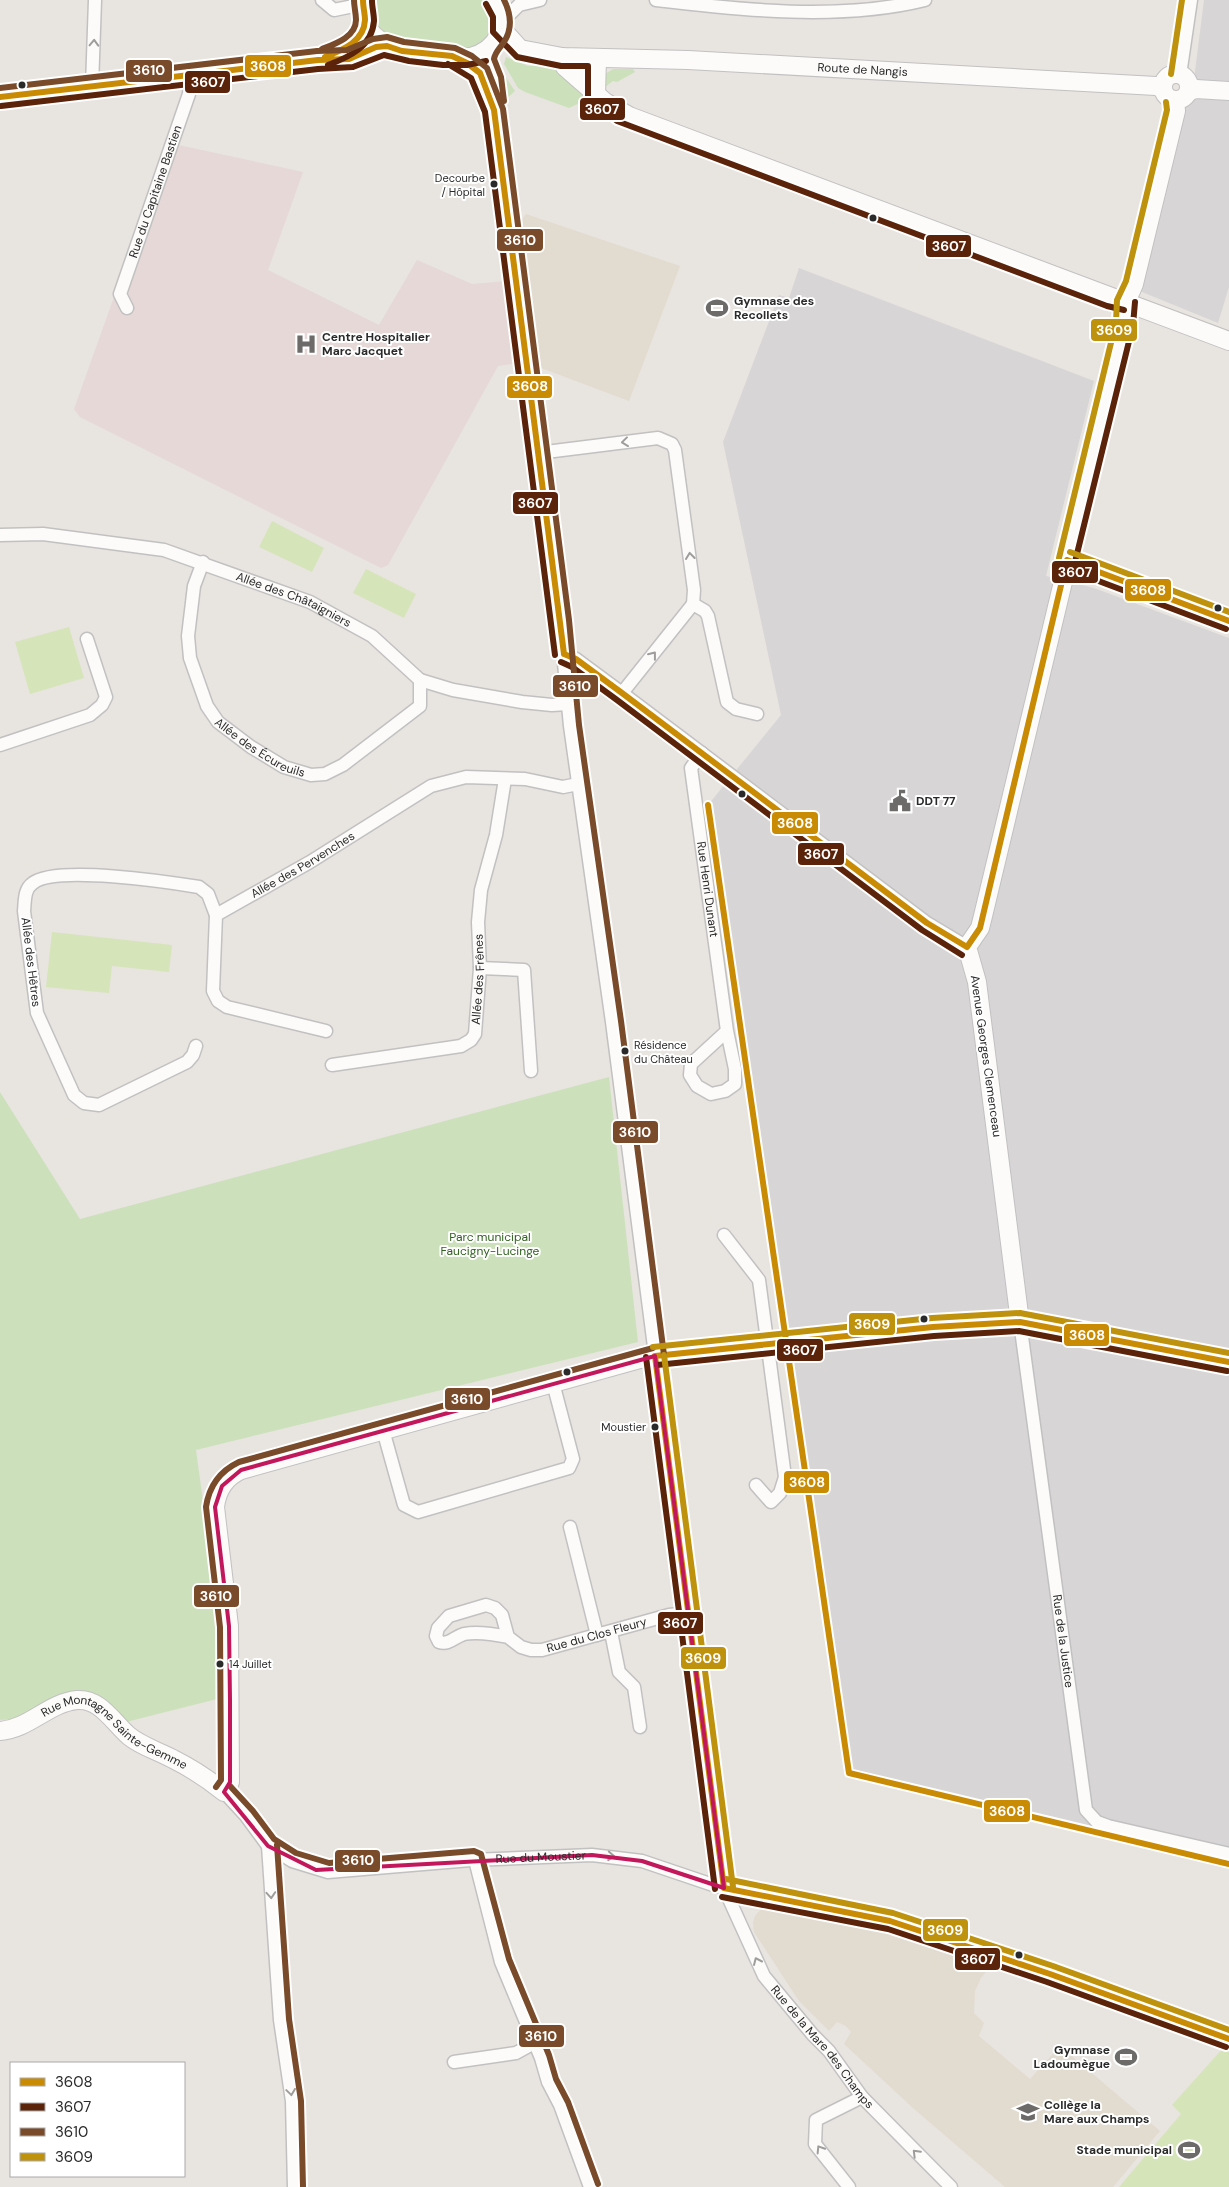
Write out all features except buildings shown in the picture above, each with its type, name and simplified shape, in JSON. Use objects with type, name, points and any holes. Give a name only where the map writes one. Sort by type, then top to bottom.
[{"type":"street","points":[[92,86],[95,0]]},
{"type":"street","points":[[322,0],[334,10],[364,8]]},
{"type":"street","points":[[494,0],[502,15],[501,25],[496,40],[488,49],[484,59],[491,73],[494,91],[494,110]]},
{"type":"street","points":[[501,25],[519,5],[540,0]]},
{"type":"street","points":[[656,0],[736,10],[788,6],[850,5],[878,8],[925,0]]},
{"type":"street","points":[[564,654],[576,659],[622,693],[927,923],[967,947],[980,928],[983,916],[1067,560],[1126,323],[1126,302],[1133,288],[1158,190],[1176,111],[1176,93],[1189,83],[1180,75],[1191,0]]},
{"type":"street","points":[[364,8],[370,30],[387,46]]},
{"type":"street","points":[[318,60],[352,45],[360,34],[364,8]]},
{"type":"street","name":"Route de Nangis","points":[[501,25],[520,49],[562,57],[697,61],[1156,86],[1176,93],[1196,89],[1229,92]]},
{"type":"street","points":[[0,97],[318,60],[349,59],[376,47],[387,46],[402,51],[471,57],[488,49]]},
{"type":"street","name":"Route de Nangis","points":[[488,49],[533,61],[562,57]]},
{"type":"street","points":[[452,56],[467,63],[480,73],[494,110]]},
{"type":"street","points":[[562,57],[565,67],[621,113],[1110,298],[1126,302],[1229,341]]},
{"type":"street","points":[[596,94],[597,58]]},
{"type":"street","name":"Rue du Capitaine Bastien","points":[[126,308],[120,294],[186,103],[191,75]]},
{"type":"street","name":"Rue de la Mare des Champs","points":[[494,110],[564,654],[578,784],[612,1022],[724,1888],[764,1976],[812,2036],[829,2050],[862,2097],[950,2187]]},
{"type":"street","points":[[538,453],[658,438],[672,444],[675,450],[694,590],[693,604],[622,693]]},
{"type":"street","name":"Allée des Châtaigniers","points":[[0,535],[43,534],[164,550],[310,602],[372,636],[420,680],[453,690],[522,702],[552,705],[568,704]]},
{"type":"street","points":[[1067,560],[1229,621]]},
{"type":"street","name":"Allée des Écureuils","points":[[202,562],[194,586],[188,636],[190,658],[206,706],[218,722],[251,747],[284,767],[311,775],[325,774],[343,765],[420,706],[420,680]]},
{"type":"street","points":[[693,604],[704,610],[708,616],[727,702],[736,709],[757,714]]},
{"type":"street","points":[[0,745],[90,715],[102,705],[106,697],[86,639]]},
{"type":"street","name":"Rue Henri Dunant","points":[[702,753],[690,768],[735,1069],[735,1084],[725,1091],[711,1094],[698,1086],[690,1075],[692,1064],[728,1031]]},
{"type":"street","name":"Allée des Pervenches","points":[[216,915],[310,862],[431,786],[466,777],[525,779],[563,787],[578,784]]},
{"type":"street","name":"Allée des Frênes","points":[[332,1065],[461,1046],[471,1040],[476,1028],[480,968],[478,922],[481,890],[496,835],[505,779]]},
{"type":"street","name":"Allée des Hêtres","points":[[196,1046],[193,1055],[187,1062],[99,1105],[84,1103],[74,1095],[37,1013],[24,911],[25,894],[32,883],[47,876],[124,876],[199,886],[208,894],[216,915]]},
{"type":"street","points":[[216,915],[214,991],[218,1001],[227,1006],[326,1031]]},
{"type":"street","name":"Avenue Georges Clemenceau","points":[[967,947],[977,982],[1020,1322]]},
{"type":"street","points":[[480,968],[524,970],[531,1071]]},
{"type":"street","points":[[724,1235],[758,1280],[785,1477],[780,1493],[771,1502],[756,1485]]},
{"type":"street","points":[[294,2187],[292,2101],[280,2020],[268,1846],[249,1820],[224,1792],[230,1782],[229,1626],[216,1507],[222,1486],[230,1476],[241,1470],[656,1356],[767,1343],[933,1327],[1020,1322],[1229,1362]]},
{"type":"street","name":"Rue de la Justice","points":[[1020,1322],[1086,1810],[1097,1822],[1114,1828],[1229,1854]]},
{"type":"street","points":[[384,1430],[404,1505],[418,1512],[568,1468],[573,1460],[553,1383]]},
{"type":"street","points":[[570,1527],[597,1635]]},
{"type":"street","name":"Rue du Clos Fleury","points":[[508,1637],[502,1615],[495,1608],[486,1605],[449,1616],[438,1628],[436,1636],[439,1642],[446,1644],[464,1634],[486,1633],[508,1637],[521,1647],[531,1650],[542,1650],[669,1615],[689,1613]]},
{"type":"street","points":[[611,1632],[619,1672],[634,1687],[640,1728]]},
{"type":"street","name":"Rue Montagne Sainte-Gemme","points":[[0,1731],[22,1726],[53,1708],[66,1703],[88,1700],[106,1713],[137,1742],[200,1773],[224,1792]]},
{"type":"street","name":"Rue du Moustier","points":[[268,1846],[292,1861],[328,1872],[474,1860],[592,1855],[618,1856],[642,1860],[724,1888],[890,1921],[1066,1980],[1229,2039]]},
{"type":"street","points":[[474,1860],[501,1962],[541,2058],[548,2082],[560,2105],[590,2187]]},
{"type":"street","points":[[454,2062],[516,2053],[534,2043]]},
{"type":"street","points":[[849,2187],[815,2144],[816,2120],[862,2097]]},
{"type":"highlighted area","points":[[655,1356],[724,1888],[642,1861],[592,1855],[316,1870],[268,1846],[224,1792],[230,1782],[229,1626],[215,1507],[222,1486],[241,1470]]},
{"type":"shaded area","points":[[1204,0],[1229,0],[1229,287],[1218,323],[1142,292],[1137,285],[1181,105],[1191,103]]},
{"type":"shaded area","name":"Centre Hospitalier Marc Jacquet","points":[[169,143],[303,172],[268,270],[379,325],[417,260],[472,284],[508,281],[518,363],[498,366],[388,565],[381,568],[80,417],[74,409]]},
{"type":"shaded area","points":[[526,214],[680,266],[629,401],[541,368],[521,221]]},
{"type":"shaded area","points":[[799,268],[1094,381],[1046,576],[1094,588],[1229,638],[1229,1864],[849,1773],[708,805],[781,715],[723,442],[779,295],[789,298]]},
{"type":"shaded area","points":[[766,1906],[776,1906],[910,1936],[994,1962],[981,1978],[975,1991],[974,2013],[984,2023],[979,2036],[1030,2079],[1060,2046],[1160,2131],[1113,2187],[1005,2187],[913,2108],[844,2044],[851,2032],[846,2026],[837,2022],[829,2031],[799,2001],[754,1932],[753,1923],[755,1916]]},
{"type":"green space","points":[[373,0],[483,0],[491,12],[493,28],[487,41],[474,49],[404,46],[384,35],[379,29],[374,16]]},
{"type":"green space","points":[[506,57],[528,66],[547,65],[563,69],[591,98],[569,108],[525,92],[518,88],[504,64]]},
{"type":"green space","points":[[613,69],[633,69],[635,72],[617,82],[613,81],[604,88],[605,74]]},
{"type":"green space","points":[[501,70],[515,91],[505,100],[502,98],[499,72]]},
{"type":"green space","points":[[272,521],[324,548],[312,572],[259,547]]},
{"type":"green space","points":[[366,569],[416,594],[404,618],[353,593]]},
{"type":"green space","points":[[69,627],[84,678],[30,694],[15,642]]},
{"type":"green space","points":[[52,932],[172,945],[169,972],[112,966],[109,993],[46,987]]},
{"type":"green space","name":"Parc municipal Faucigny-Lucinge","points":[[609,1077],[638,1342],[196,1450],[225,1660],[225,1697],[126,1722],[90,1696],[19,1719],[0,1720],[0,1092],[80,1219]]},
{"type":"green space","name":"Stade municipal","points":[[1224,2047],[1229,2049],[1229,2187],[1119,2187],[1181,2114],[1172,2105]]},
{"type":"transit line","name":"3610","points":[[322,49],[344,39],[353,31],[356,20],[354,0]]},
{"type":"transit line","name":"3608","points":[[325,57],[351,44],[361,34],[365,20],[363,0]]},
{"type":"transit line","name":"3610","points":[[504,0],[509,16],[509,32],[494,59],[501,77],[504,101]]},
{"type":"transit line","name":"3609","points":[[1171,74],[1182,0]]},
{"type":"transit line","name":"3607","points":[[328,65],[358,50],[369,38],[374,21],[372,1]]},
{"type":"transit line","name":"3607","points":[[486,4],[493,17],[493,32],[517,57],[561,66],[588,66],[588,98],[617,121],[1107,306],[1124,310]]},
{"type":"transit line","name":"3610","points":[[0,88],[317,51],[347,50],[373,39],[387,37],[404,42],[455,48],[472,56],[487,68],[503,109],[569,620],[579,725],[621,1021],[664,1355]]},
{"type":"transit line","name":"3608","points":[[0,97],[318,60],[349,59],[376,47],[387,46],[402,51],[452,56],[467,63],[480,73],[494,110],[564,654]]},
{"type":"transit line","name":"3607","points":[[1,106],[318,69],[353,67],[384,55],[409,61],[443,65],[467,65],[486,61]]},
{"type":"transit line","name":"3607","points":[[448,64],[471,78],[485,112],[555,655]]},
{"type":"transit line","name":"3609","points":[[1059,558],[1116,322],[1117,300],[1126,281],[1167,110],[1166,102]]},
{"type":"transit line","name":"3607","points":[[1075,562],[1133,325],[1135,302]]},
{"type":"transit line","name":"3609","points":[[1070,552],[1229,612]]},
{"type":"transit line","name":"3608","points":[[1067,560],[1229,621]]},
{"type":"transit line","name":"3608","points":[[967,947],[980,928],[1067,560]]},
{"type":"transit line","name":"3607","points":[[1064,568],[1226,629]]},
{"type":"transit line","name":"3608","points":[[564,654],[576,659],[622,693],[927,923],[967,947]]},
{"type":"transit line","name":"3607","points":[[561,662],[572,667],[617,700],[922,930],[962,955]]},
{"type":"transit line","name":"3608","points":[[708,805],[849,1773],[1229,1864]]},
{"type":"transit line","name":"3609","points":[[653,1347],[932,1318],[1020,1313],[1229,1353]]},
{"type":"transit line","name":"3608","points":[[655,1356],[933,1327],[1020,1322],[1229,1362]]},
{"type":"transit line","name":"3607","points":[[657,1365],[934,1336],[1019,1331],[1227,1371]]},
{"type":"transit line","name":"3610","points":[[216,1787],[221,1780],[220,1627],[206,1507],[210,1492],[221,1475],[239,1462],[653,1348]]},
{"type":"transit line","name":"3609","points":[[664,1355],[733,1887]]},
{"type":"transit line","name":"3608","points":[[655,1356],[724,1888]]},
{"type":"transit line","name":"3607","points":[[646,1357],[715,1889]]},
{"type":"transit line","name":"3610","points":[[230,1786],[253,1811],[274,1839],[296,1853],[329,1863],[474,1851],[481,1854],[509,1959],[549,2055],[556,2079],[568,2102],[598,2184]]},
{"type":"transit line","name":"3610","points":[[277,1845],[289,2019],[301,2101],[303,2187]]},
{"type":"transit line","name":"3609","points":[[726,1879],[893,1913],[1053,1966],[1229,2030]]},
{"type":"transit line","name":"3608","points":[[724,1888],[890,1921],[1050,1974],[1229,2039]]},
{"type":"transit line","name":"3607","points":[[722,1897],[888,1929],[1047,1982],[1226,2047]]},
{"type":"place","name":"Decourbe / Hôpital","points":[[494,184]]},
{"type":"place","name":"Gymnase des Recollets","points":[[717,308]]},
{"type":"place","name":"Centre Hospitalier Marc Jacquet","points":[[306,344]]},
{"type":"place","name":"DDT 77","points":[[900,801]]},
{"type":"place","name":"Résidence du Château","points":[[625,1051]]},
{"type":"place","name":"Moustier","points":[[655,1427]]},
{"type":"place","name":"14 Juillet","points":[[220,1664]]},
{"type":"place","name":"Gymnase Ladoumègue","points":[[1126,2057]]},
{"type":"place","name":"Collège la Mare aux Champs","points":[[1028,2112]]},
{"type":"place","name":"Stade municipal","points":[[1189,2150]]}]
